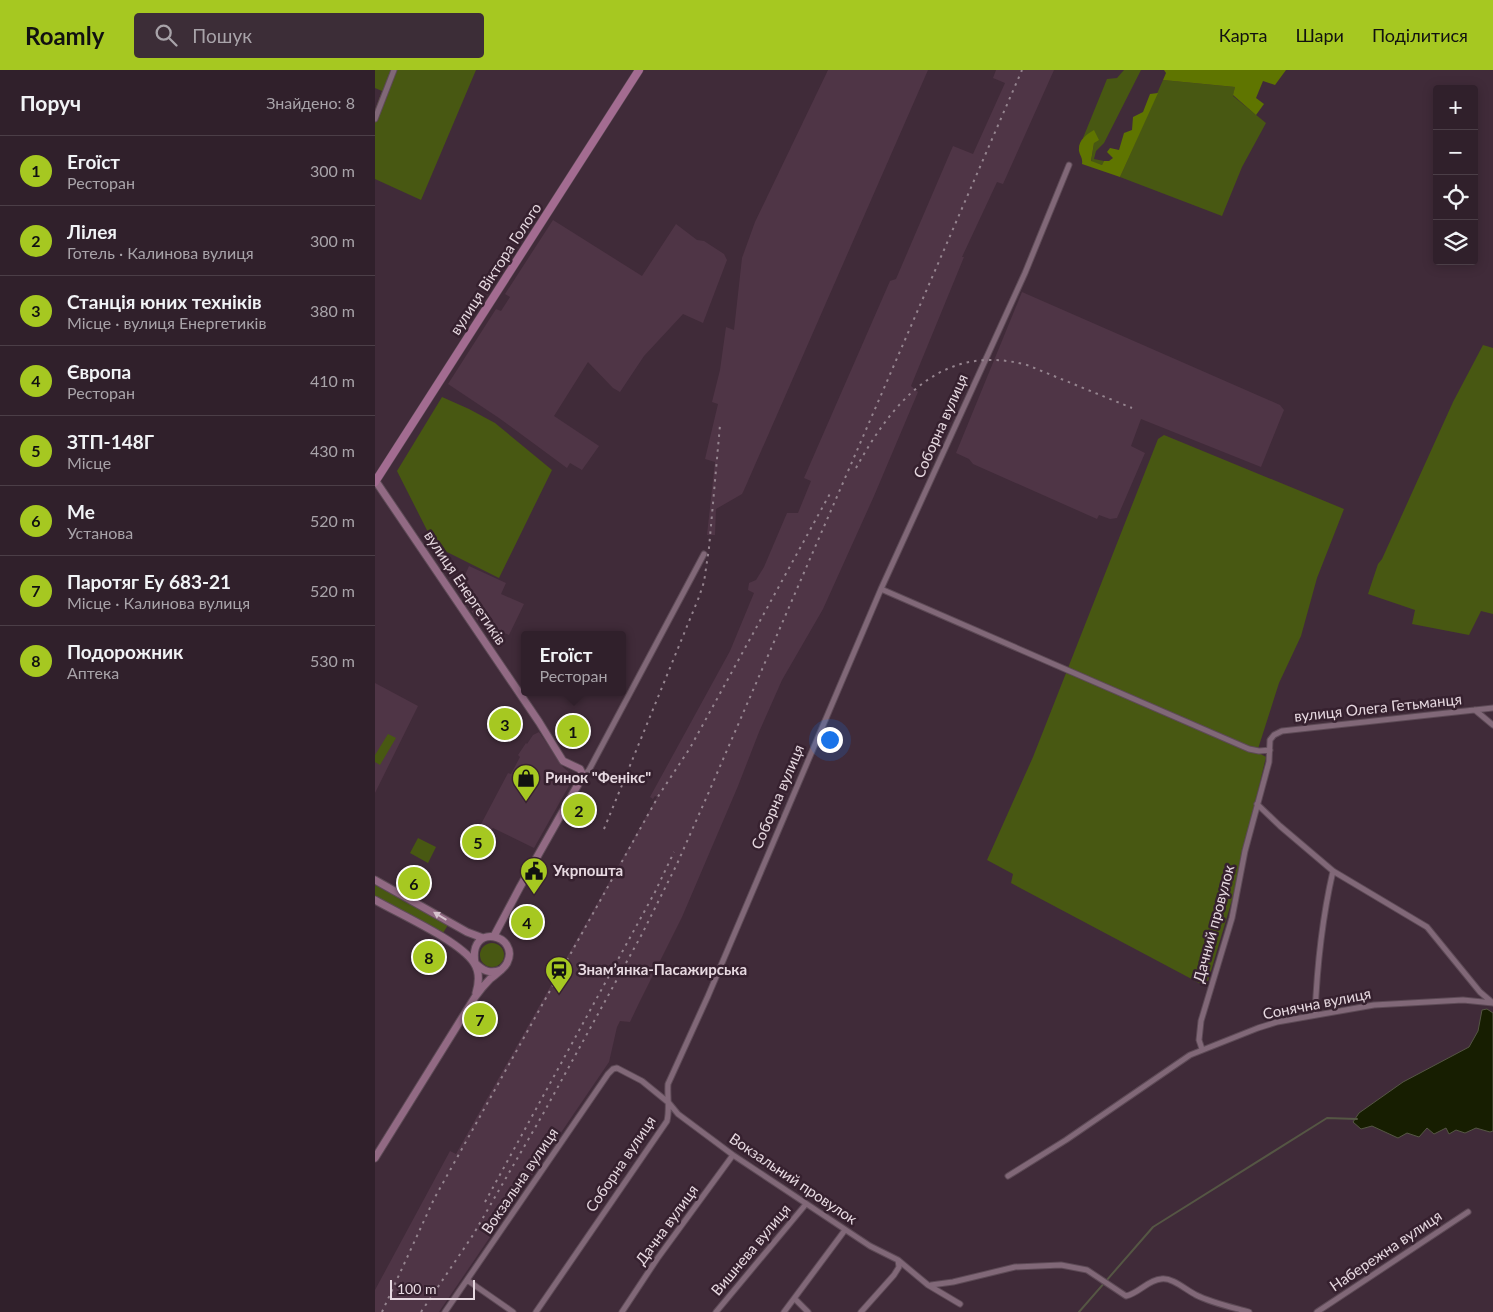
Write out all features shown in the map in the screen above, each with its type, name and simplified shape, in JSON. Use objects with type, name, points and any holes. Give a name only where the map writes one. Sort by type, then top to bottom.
[{"type":"main road","name":"вулиця Віктора Голого","points":[[375,481],[639,70]]},
{"type":"street","points":[[375,119],[394,70]]},
{"type":"street","name":"Соборна вулиця","points":[[536,1312],[667,1121],[669,1084],[881,589],[1025,273],[1069,165]]},
{"type":"street","name":"вулиця Енергетиків","points":[[375,481],[521,696]]},
{"type":"street","points":[[494,936],[580,781],[589,770],[704,554]]},
{"type":"street","points":[[881,589],[1249,749],[1259,751],[1270,750]]},
{"type":"street","name":"вулиця Енергетиків","points":[[521,696],[563,761],[580,769],[582,773],[580,781]]},
{"type":"street","name":"вулиця Олега Гетьманця","points":[[1270,740],[1282,730],[1493,708]]},
{"type":"street","points":[[1475,710],[1493,725]]},
{"type":"street","name":"Дачний провулок","points":[[1202,1049],[1199,1040],[1201,1022],[1231,918],[1263,784],[1270,750],[1270,740]]},
{"type":"street","points":[[1257,804],[1333,871],[1427,927],[1480,992],[1493,1003]]},
{"type":"street","points":[[1315,1016],[1317,970],[1323,916],[1333,871]]},
{"type":"street","points":[[375,880],[467,932],[483,938]]},
{"type":"street","points":[[375,900],[453,944],[480,968],[490,972],[501,970]]},
{"type":"street","points":[[375,1158],[475,997],[509,960],[508,948],[500,938],[494,936],[483,938],[477,943],[474,951],[479,980],[475,997]]},
{"type":"street","name":"Сонячна вулиця","points":[[1008,1176],[1066,1140],[1190,1055],[1277,1022],[1373,1005],[1463,1000],[1493,1003]]},
{"type":"street","name":"Вокзальний провулок","points":[[617,1068],[642,1081],[669,1103],[678,1114],[733,1155],[870,1246],[898,1260],[928,1285],[960,1304]]},
{"type":"street","name":"Вокзальна вулиця","points":[[445,1312],[608,1074],[617,1068]]},
{"type":"street","name":"Дачна вулиця","points":[[622,1312],[657,1259],[733,1155]]},
{"type":"street","name":"Вишнева вулиця","points":[[716,1312],[806,1204]]},
{"type":"street","name":"Набережна вулиця","points":[[1317,1312],[1468,1212]]},
{"type":"street","points":[[784,1312],[845,1230]]},
{"type":"street","points":[[861,1312],[894,1275],[899,1267],[898,1260]]},
{"type":"street","points":[[928,1285],[953,1282],[1015,1267],[1061,1265],[1087,1270],[1126,1296],[1133,1294],[1152,1282],[1161,1279],[1169,1280],[1205,1299],[1249,1312]]},
{"type":"street","points":[[467,1280],[513,1312]]},
{"type":"street","points":[[795,1299],[808,1312]]},
{"type":"street","points":[[1222,1304],[1229,1312]]},
{"type":"shaded area","points":[[828,70],[928,70],[744,490],[742,494],[716,509],[715,535],[707,535],[715,462],[705,459],[718,404],[712,402],[720,370],[726,327],[734,330],[742,258],[755,222]]},
{"type":"shaded area","points":[[996,70],[1054,70],[1003,184],[997,182],[962,257],[964,257],[911,386],[918,392],[874,496],[823,609],[782,680],[682,917],[630,1022],[620,1021],[609,1062],[439,1312],[375,1312],[375,1290],[450,1151],[456,1154],[657,797],[655,796],[653,799],[650,797],[730,651],[754,593],[748,590],[749,583],[756,580],[764,567],[787,513],[798,513],[811,481],[804,478],[890,281],[896,279],[953,146],[973,154],[1005,83],[993,78]]},
{"type":"shaded area","points":[[553,220],[642,276],[676,224],[697,240],[704,241],[724,254],[727,260],[703,323],[683,314],[644,356],[620,392],[613,388],[588,362],[554,416],[599,446],[582,470],[570,463],[567,468],[499,418],[448,384],[496,309],[501,311],[510,297],[505,294]]},
{"type":"shaded area","points":[[1022,292],[1280,405],[1284,410],[1261,467],[1141,419],[1131,446],[1145,453],[1117,518],[1110,519],[1099,515],[1097,519],[973,464],[969,459],[956,453]]},
{"type":"shaded area","points":[[469,566],[506,583],[501,594],[524,604],[509,635],[478,621],[458,591]]},
{"type":"shaded area","points":[[375,683],[418,706],[375,793]]},
{"type":"shaded area","name":"Ринок \"Фенікс\"","points":[[539,732],[563,767],[574,777],[534,848],[493,828],[489,832],[479,828],[508,773],[511,774],[520,757],[518,755],[533,735]]},
{"type":"shaded area","points":[[1487,1009],[1493,1013],[1493,1131],[1490,1132],[1476,1128],[1465,1133],[1456,1130],[1449,1134],[1446,1128],[1434,1134],[1427,1128],[1419,1137],[1407,1133],[1398,1138],[1372,1126],[1361,1129],[1353,1122],[1359,1113],[1403,1082],[1469,1047],[1478,1031],[1482,1010]]},
{"type":"green space","points":[[375,70],[476,70],[421,200],[375,179],[375,110],[382,91],[375,88]]},
{"type":"green space","points":[[1124,70],[1141,70],[1104,143],[1096,151],[1094,159],[1104,161],[1102,165],[1091,162],[1094,143],[1083,138],[1107,79],[1117,78]]},
{"type":"green space","points":[[1164,70],[1286,70],[1275,85],[1263,81],[1256,98],[1264,104],[1256,115],[1233,95],[1235,87],[1163,80],[1166,73]]},
{"type":"green space","points":[[1163,80],[1235,87],[1233,96],[1266,123],[1242,167],[1222,216],[1120,177]]},
{"type":"green space","points":[[1158,93],[1120,177],[1082,164],[1079,147],[1085,136],[1094,130],[1099,140],[1094,143],[1091,161],[1102,165],[1104,161],[1109,161],[1113,158],[1107,152],[1110,148],[1119,150],[1124,133],[1132,130],[1133,117],[1143,112],[1150,94]]},
{"type":"green space","points":[[1483,345],[1493,348],[1493,614],[1481,611],[1469,635],[1412,624],[1415,610],[1368,594],[1378,564],[1382,559],[1453,402]]},
{"type":"green space","points":[[442,397],[495,423],[552,470],[499,578],[435,546],[397,471]]},
{"type":"green space","points":[[1164,435],[1344,509],[1317,578],[1301,636],[1279,683],[1257,752],[1266,757],[1232,900],[1208,981],[1201,984],[1011,883],[1013,874],[987,860],[1033,757],[1158,439]]},
{"type":"green space","points":[[388,734],[396,738],[380,765],[375,762],[375,755]]},
{"type":"green space","points":[[418,838],[436,847],[428,863],[410,853]]},
{"type":"green space","points":[[375,885],[448,925],[443,933],[375,896]]},
{"type":"green space","points":[[492,943],[501,946],[504,955],[501,964],[492,967],[483,964],[480,955],[483,946]]},
{"type":"waterway","points":[[1079,1312],[1153,1227],[1327,1118],[1357,1119]]},
{"type":"railway","points":[[421,1312],[473,1235],[543,1114],[642,934],[677,864],[1022,70]]},
{"type":"railway","points":[[856,468],[886,420],[904,400],[923,383],[945,370],[970,362],[997,360],[1027,365],[1132,408]]},
{"type":"railway","points":[[604,829],[704,582],[709,548],[720,425]]},
{"type":"railway","points":[[382,1312],[434,1199],[659,795],[690,748],[832,490]]},
{"type":"railway","points":[[485,1202],[655,892],[674,852]]},
{"type":"place","name":"Станція юних техніків","points":[[505,724]]},
{"type":"place","name":"Егоїст","points":[[573,731]]},
{"type":"place","name":"Ринок \"Фенікс\"","points":[[526,802]]},
{"type":"place","name":"Лілея","points":[[579,810]]},
{"type":"place","name":"ЗТП-148Г","points":[[478,842]]},
{"type":"place","name":"Me","points":[[414,883]]},
{"type":"place","name":"Укрпошта","points":[[534,895]]},
{"type":"place","name":"Європа","points":[[527,922]]},
{"type":"place","name":"Подорожник","points":[[429,957]]},
{"type":"place","name":"Знам’янка-Пасажирська","points":[[559,994]]},
{"type":"place","name":"Паротяг Еу 683-21","points":[[480,1019]]}]
